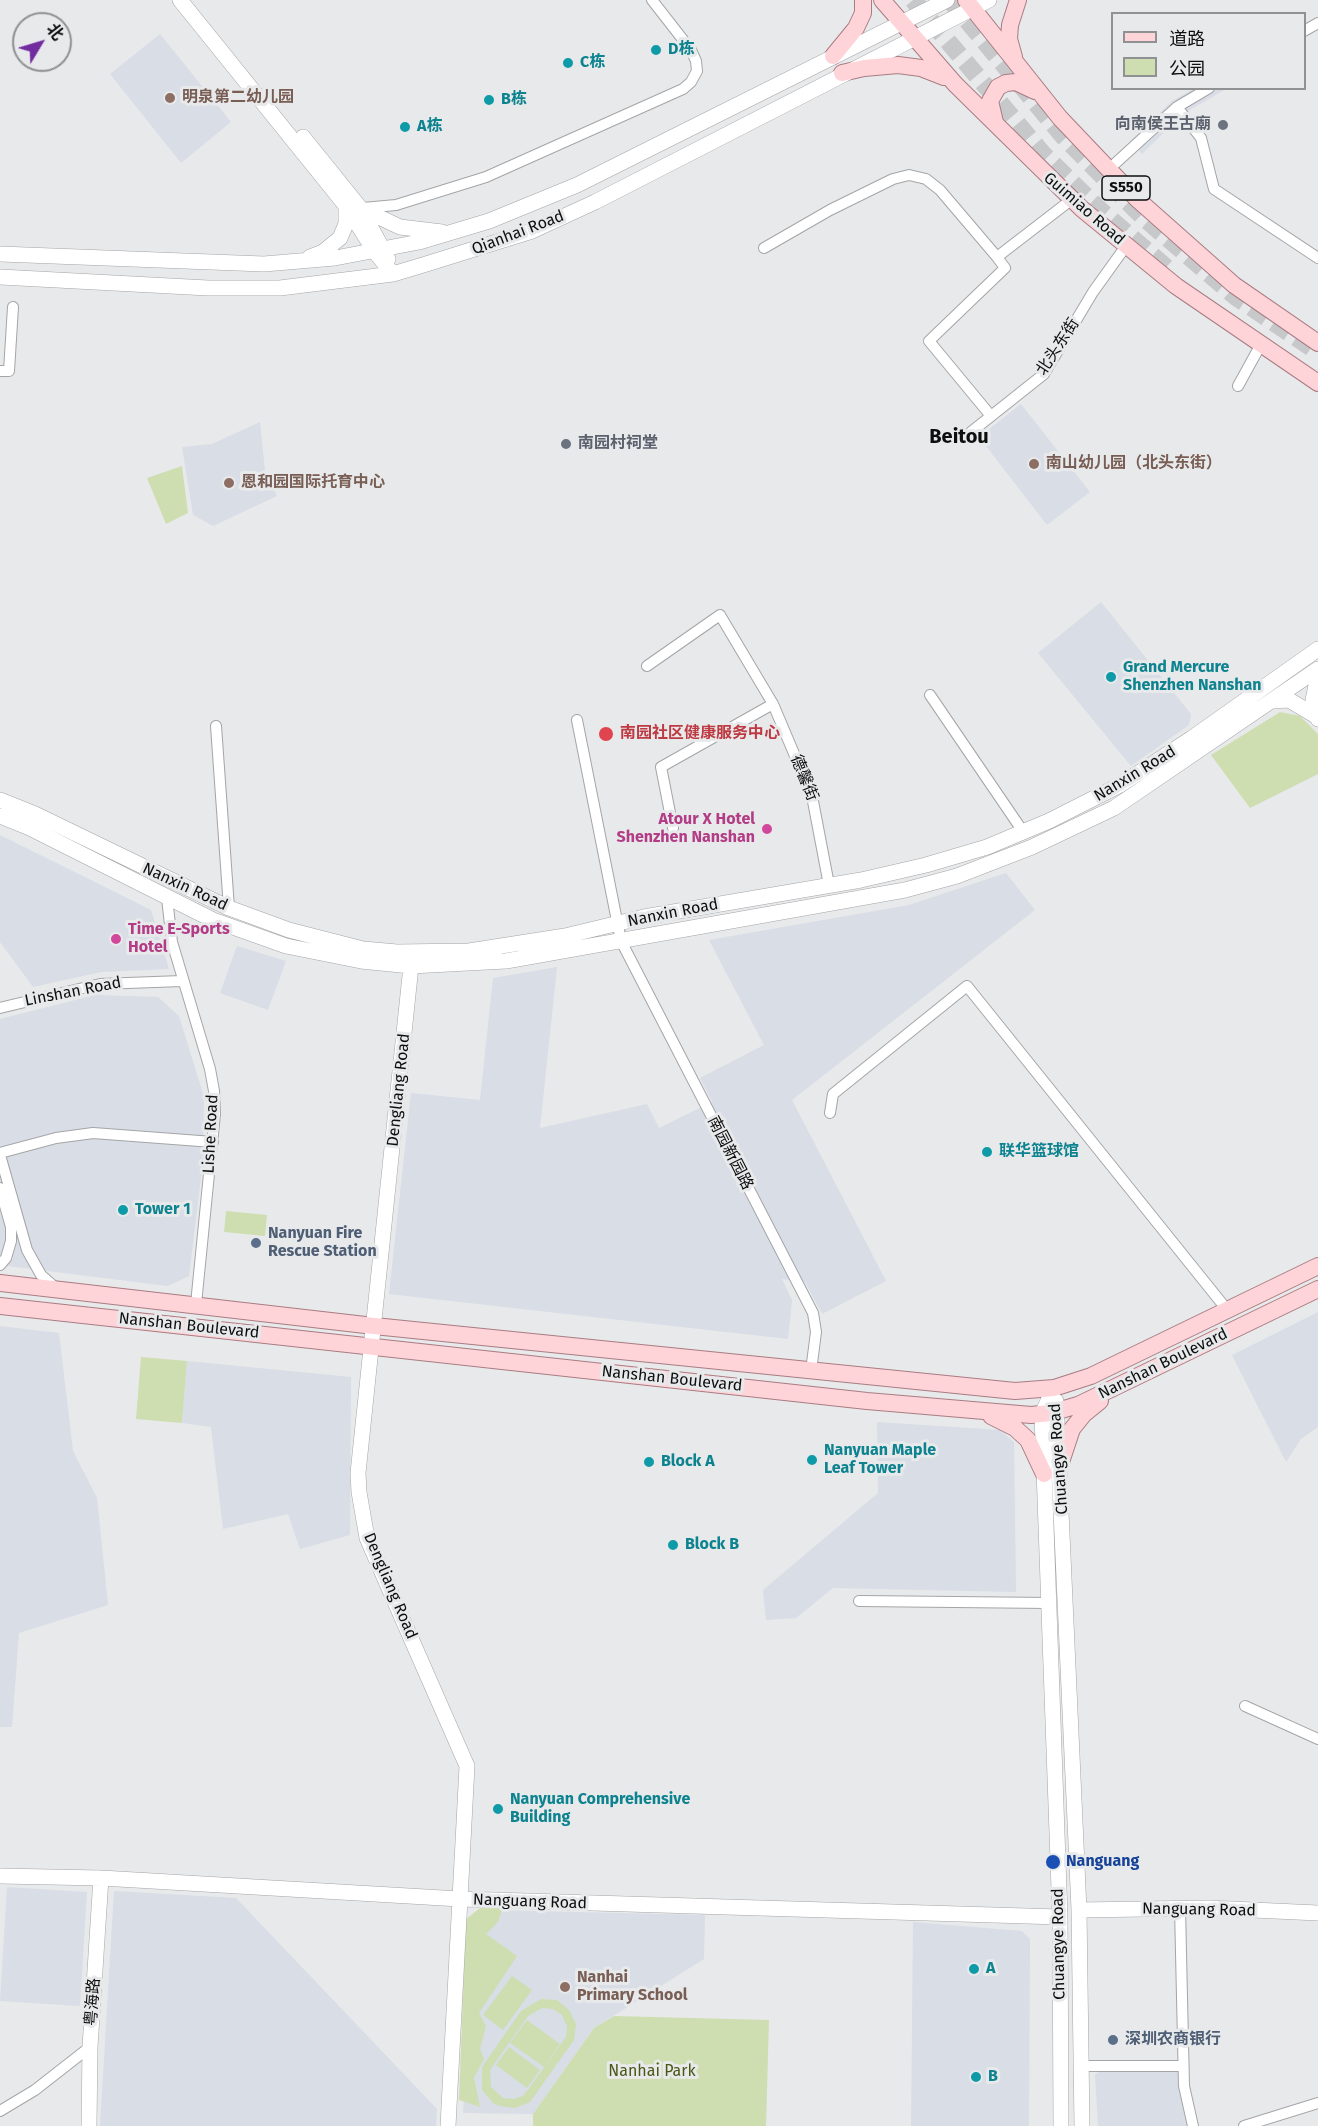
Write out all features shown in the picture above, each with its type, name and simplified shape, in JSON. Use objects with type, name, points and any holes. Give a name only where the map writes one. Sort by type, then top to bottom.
[{"type":"main road","points":[[180,0],[353,207],[400,227],[454,233]]},
{"type":"main road","points":[[193,0],[353,207],[393,273]]},
{"type":"main road","points":[[832,56],[856,28],[863,13],[863,0]]},
{"type":"main road","name":"Guimiao Road","points":[[882,0],[955,84],[1071,200],[1176,286],[1260,346],[1318,383]]},
{"type":"main road","name":"Qianhai Road","points":[[0,254],[213,264],[295,262],[380,251],[454,233],[519,210],[578,185],[947,0]]},
{"type":"main road","name":"Qianhai Road","points":[[0,278],[246,289],[313,285],[393,273],[471,252],[560,218],[913,38],[970,4],[989,0]]},
{"type":"main road","points":[[1018,0],[1010,25],[1009,39],[1020,69]]},
{"type":"main road","name":"S550","points":[[970,4],[1020,69],[1108,170],[1226,279],[1318,343]]},
{"type":"main road","points":[[842,73],[864,68],[910,66],[932,71],[955,84]]},
{"type":"main road","points":[[999,129],[993,119],[990,100],[998,87],[1006,82],[1016,82],[1041,94]]},
{"type":"main road","points":[[295,262],[323,252],[336,243],[353,207]]},
{"type":"main road","name":"Nanxin Road","points":[[0,816],[32,821],[230,908],[332,943],[397,952],[433,953],[507,946],[926,865],[1024,833],[1134,776],[1318,649]]},
{"type":"main road","name":"Nanxin Road","points":[[0,800],[32,821],[167,898],[229,927],[286,946],[335,957],[411,966],[506,962],[905,890],[957,876],[998,861],[1114,807],[1318,669]]},
{"type":"main road","points":[[1317,717],[1313,700],[1318,676]]},
{"type":"main road","points":[[1273,701],[1289,700],[1317,717]]},
{"type":"main road","name":"Dengliang Road","points":[[411,966],[358,1473],[362,1516],[367,1538],[466,1760],[468,1773],[448,2126]]},
{"type":"main road","name":"Nanshan Boulevard","points":[[0,1283],[374,1326],[998,1391],[1054,1388],[1117,1365],[1318,1266]]},
{"type":"main road","name":"Nanshan Boulevard","points":[[0,1306],[979,1411],[1050,1413],[1127,1381],[1318,1289]]},
{"type":"main road","points":[[1061,1462],[1067,1439],[1078,1421],[1093,1406],[1127,1381]]},
{"type":"main road","name":"Chuangye Road","points":[[1054,1388],[1044,1474],[1060,1917],[1061,2126]]},
{"type":"main road","points":[[979,1411],[1005,1422],[1022,1434],[1034,1449],[1044,1474]]},
{"type":"main road","name":"Chuangye Road","points":[[1050,1413],[1061,1462],[1079,1910],[1082,2126]]},
{"type":"main road","name":"Nanguang Road","points":[[0,1876],[102,1878],[460,1899],[1060,1917]]},
{"type":"main road","name":"粤海路","points":[[88,2126],[90,2047],[102,1878]]},
{"type":"main road","name":"Nanguang Road","points":[[1079,1910],[1180,1908],[1318,1913]]},
{"type":"street","points":[[353,207],[396,205],[486,177],[683,89],[691,82],[697,71],[696,61],[691,50],[652,0]]},
{"type":"street","points":[[1108,170],[1177,107],[1206,90]]},
{"type":"street","points":[[1177,107],[1201,138],[1214,189],[1318,258]]},
{"type":"street","points":[[764,249],[831,210],[892,179],[909,174],[926,179],[940,190],[1005,268],[928,341],[991,416]]},
{"type":"street","points":[[997,257],[1071,200]]},
{"type":"street","name":"北头东街","points":[[971,432],[1044,374],[1093,292],[1126,246]]},
{"type":"street","points":[[0,371],[9,371],[13,307]]},
{"type":"street","points":[[1238,386],[1260,346]]},
{"type":"street","name":"德馨街","points":[[646,666],[720,615],[773,704],[812,796],[829,885]]},
{"type":"street","points":[[930,695],[1024,833]]},
{"type":"street","points":[[673,828],[661,767],[773,704]]},
{"type":"street","name":"南园新园路","points":[[577,720],[621,941],[813,1313],[816,1332],[811,1371]]},
{"type":"street","points":[[216,726],[230,908]]},
{"type":"street","name":"Lishe Road","points":[[167,898],[169,927],[182,981],[210,1069],[215,1114],[196,1304]]},
{"type":"street","name":"Linshan Road","points":[[0,1008],[100,984],[182,981]]},
{"type":"street","points":[[830,1113],[833,1094],[967,986],[1228,1311]]},
{"type":"street","points":[[57,1289],[41,1275],[27,1250],[0,1154],[56,1138],[93,1133],[213,1142]]},
{"type":"street","points":[[0,1188],[11,1227],[11,1240],[6,1258],[0,1265]]},
{"type":"street","points":[[858,1601],[1050,1603]]},
{"type":"street","points":[[1245,1706],[1318,1739]]},
{"type":"street","points":[[1180,1908],[1183,2066],[1187,2106],[1193,2126]]},
{"type":"street","points":[[0,2111],[35,2090],[90,2047]]},
{"type":"street","points":[[1082,2066],[1183,2066]]},
{"type":"street","points":[[1244,2126],[1318,2103]]},
{"type":"shaded area","name":"明泉第二幼儿园","points":[[160,34],[231,122],[181,163],[110,74]]},
{"type":"shaded area","points":[[1191,90],[1224,90],[1183,114],[1142,154],[1130,141],[1172,101]]},
{"type":"shaded area","name":"南山幼儿园（北头东街）","points":[[1021,404],[1090,492],[1047,525],[979,437]]},
{"type":"shaded area","name":"恩和园国际托育中心","points":[[260,422],[265,471],[277,496],[213,526],[193,515],[182,447],[212,444]]},
{"type":"shaded area","name":"Grand Mercure Shenzhen Nanshan","points":[[1101,602],[1191,714],[1189,725],[1131,766],[1038,653]]},
{"type":"shaded area","points":[[0,835],[151,910],[169,969],[101,972],[33,987],[0,942]]},
{"type":"shaded area","points":[[1006,873],[1035,910],[792,1100],[886,1281],[822,1314],[805,1282],[782,1279],[792,1300],[788,1339],[389,1294],[411,1093],[480,1100],[493,978],[557,967],[540,1128],[647,1104],[659,1128],[712,1102],[700,1078],[764,1045],[709,940],[909,905]]},
{"type":"shaded area","points":[[237,946],[286,961],[268,1010],[220,993]]},
{"type":"shaded area","points":[[95,995],[158,997],[179,1016],[204,1097],[203,1161],[189,1276],[168,1286],[0,1265],[0,1019]]},
{"type":"shaded area","points":[[1318,1312],[1318,1427],[1301,1439],[1286,1462],[1232,1355]]},
{"type":"shaded area","points":[[0,1326],[59,1333],[73,1451],[97,1498],[108,1605],[19,1633],[12,1727],[0,1727]]},
{"type":"shaded area","points":[[187,1361],[351,1377],[350,1535],[300,1549],[288,1514],[223,1529],[211,1427],[182,1423]]},
{"type":"shaded area","points":[[877,1422],[1000,1430],[1014,1442],[1016,1592],[833,1588],[796,1618],[766,1620],[763,1590],[878,1493]]},
{"type":"shaded area","points":[[7,1887],[87,1892],[80,2006],[0,2001]]},
{"type":"shaded area","points":[[114,1891],[236,1898],[437,2109],[436,2126],[100,2126]]},
{"type":"shaded area","name":"Nanhai Primary School","points":[[489,1910],[705,1915],[704,1959],[594,2028],[533,2114],[463,2113],[475,1925]]},
{"type":"shaded area","points":[[913,1922],[1022,1931],[1030,1939],[1029,2126],[911,2126]]},
{"type":"shaded area","points":[[1101,2070],[1178,2070],[1181,2098],[1189,2126],[1098,2126],[1095,2075]]},
{"type":"green space","points":[[182,466],[188,513],[166,524],[147,478]]},
{"type":"green space","points":[[1280,712],[1300,716],[1318,734],[1318,774],[1250,808],[1211,755]]},
{"type":"green space","points":[[226,1211],[267,1215],[265,1236],[224,1232]]},
{"type":"green space","points":[[141,1357],[187,1361],[182,1423],[136,1419]]},
{"type":"green space","points":[[503,1907],[498,1922],[486,1934],[517,1956],[479,2013],[486,2026],[480,2049],[484,2059],[474,2078],[480,2107],[459,2100],[466,1919],[480,1908]]},
{"type":"green space","points":[[512,1976],[532,1990],[503,2030],[483,2015]]},
{"type":"green space","points":[[541,1999],[557,2000],[569,2010],[576,2024],[574,2040],[530,2102],[515,2108],[500,2106],[493,2103],[482,2090],[482,2067],[521,2011]],"holes":[[[542,2008],[553,2009],[562,2015],[567,2026],[566,2037],[524,2095],[514,2099],[503,2098],[491,2087],[490,2070],[528,2016]]]},
{"type":"green space","name":"Nanhai Park","points":[[614,2016],[769,2020],[766,2126],[533,2126],[533,2114],[594,2028]]},
{"type":"green space","points":[[527,2020],[560,2044],[544,2067],[510,2043]]},
{"type":"green space","points":[[509,2047],[540,2070],[527,2088],[496,2065]]},
{"type":"tunnel","points":[[913,0],[1043,154],[1100,210],[1169,270]]},
{"type":"tunnel","points":[[950,0],[1063,136],[1142,216],[1236,297],[1318,352]]},
{"type":"place","name":"D栋","points":[[656,50]]},
{"type":"place","name":"C栋","points":[[568,63]]},
{"type":"place","name":"明泉第二幼儿园","points":[[170,98]]},
{"type":"place","name":"B栋","points":[[489,100]]},
{"type":"place","name":"向南侯王古廟","points":[[1223,125]]},
{"type":"place","name":"A栋","points":[[405,127]]},
{"type":"place","name":"南园村祠堂","points":[[566,444]]},
{"type":"place","name":"南山幼儿园（北头东街）","points":[[1034,464]]},
{"type":"place","name":"恩和园国际托育中心","points":[[229,483]]},
{"type":"place","name":"Grand Mercure Shenzhen Nanshan","points":[[1111,677]]},
{"type":"place","name":"南园社区健康服务中心","points":[[606,734]]},
{"type":"place","name":"Atour X Hotel Shenzhen Nanshan","points":[[767,829]]},
{"type":"place","name":"Time E-Sports Hotel","points":[[116,939]]},
{"type":"place","name":"联华篮球馆","points":[[987,1152]]},
{"type":"place","name":"Tower 1","points":[[123,1210]]},
{"type":"place","name":"Nanyuan Fire Rescue Station","points":[[256,1243]]},
{"type":"place","name":"Nanyuan Maple Leaf Tower","points":[[812,1460]]},
{"type":"place","name":"Block A","points":[[649,1462]]},
{"type":"place","name":"Block B","points":[[673,1545]]},
{"type":"place","name":"Nanyuan Comprehensive Building","points":[[498,1809]]},
{"type":"place","name":"Nanguang","points":[[1053,1862]]},
{"type":"place","name":"A","points":[[974,1969]]},
{"type":"place","name":"Nanhai Primary School","points":[[565,1987]]},
{"type":"place","name":"深圳农商银行","points":[[1113,2040]]},
{"type":"place","name":"B","points":[[976,2077]]},
{"type":"district","name":"Beitou","points":[[959,437]]}]
